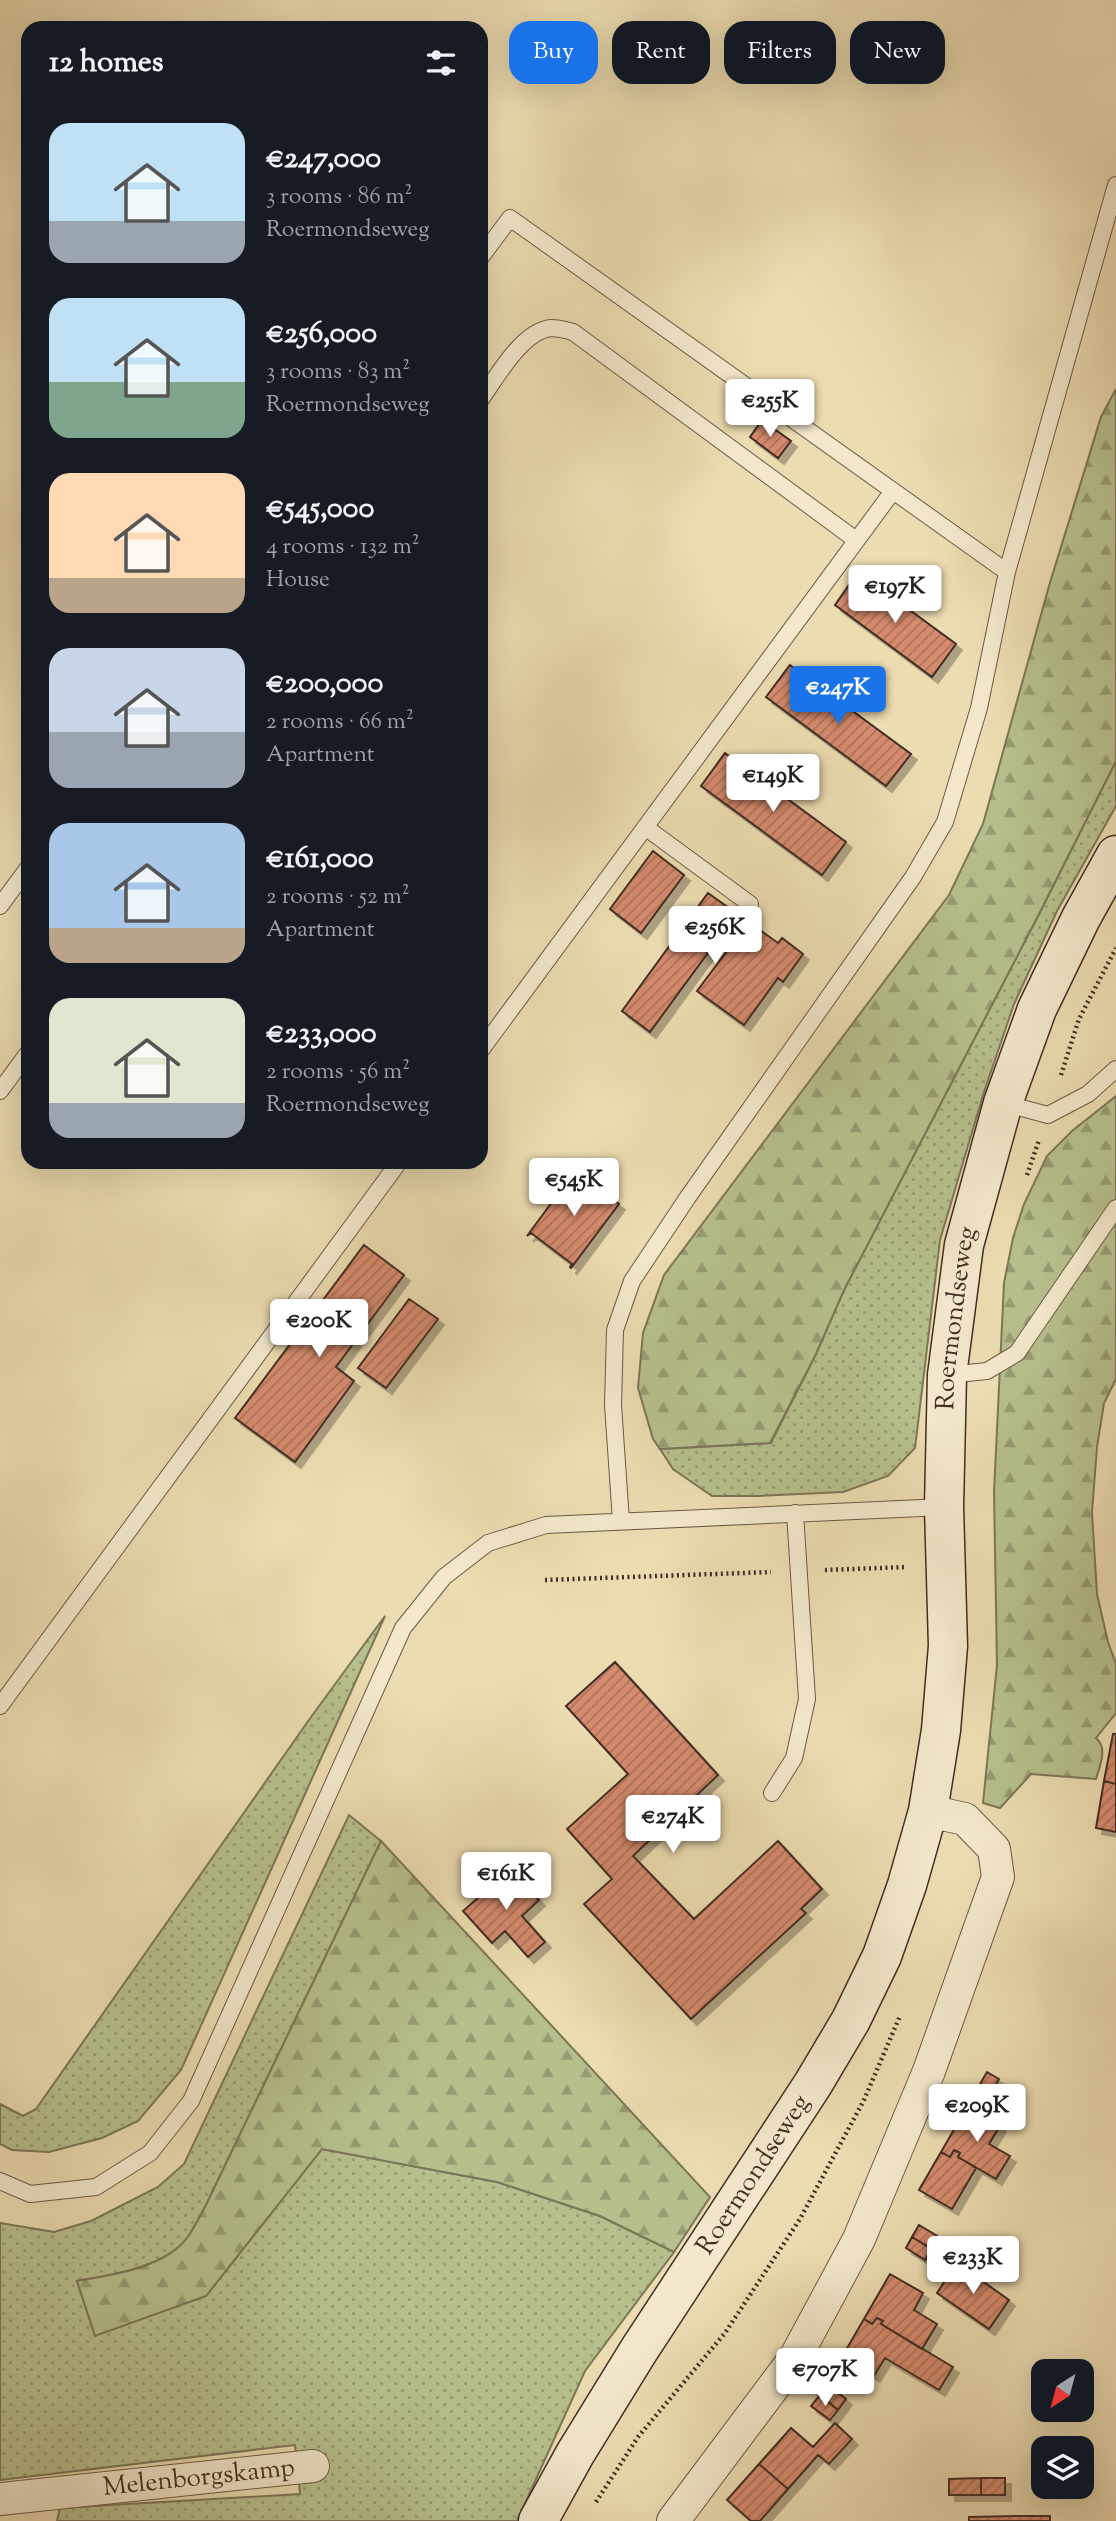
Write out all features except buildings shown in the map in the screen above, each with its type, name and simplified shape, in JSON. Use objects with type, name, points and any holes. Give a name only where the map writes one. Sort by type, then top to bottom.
[{"type":"main road","name":"Roermondseweg","points":[[538,2521],[575,2454],[639,2350],[813,2084],[851,2020],[882,1956],[907,1885],[928,1811],[941,1730],[948,1646],[944,1507],[947,1375],[964,1245],[1003,1103],[1037,1009],[1081,918],[1116,855]]},
{"type":"street","points":[[673,2521],[795,2358],[859,2239],[929,2071],[998,1877],[994,1849],[965,1819],[928,1811]]},
{"type":"street","name":"Melenborgskamp","points":[[11,2506],[313,2466]]},
{"type":"lane","points":[[621,1521],[613,1405],[615,1330],[632,1282],[688,1197],[913,877],[945,822],[979,708],[1007,572],[1116,185]]},
{"type":"lane","points":[[488,248],[510,218],[1007,572]]},
{"type":"lane","points":[[488,389],[522,343],[536,332],[552,328],[573,332],[856,540]]},
{"type":"lane","points":[[488,1040],[893,491]]},
{"type":"lane","points":[[645,827],[750,904]]},
{"type":"lane","points":[[0,905],[21,877]]},
{"type":"lane","points":[[0,1091],[21,1062]]},
{"type":"lane","points":[[1003,1103],[1048,1115],[1088,1094],[1116,1069]]},
{"type":"lane","points":[[0,1706],[394,1169]]},
{"type":"lane","points":[[947,1375],[987,1371],[1017,1353],[1116,1208]]},
{"type":"lane","points":[[0,2182],[30,2193],[96,2187],[150,2153],[191,2101],[403,1628],[444,1577],[488,1542],[546,1525],[944,1507]]},
{"type":"lane","points":[[772,1793],[794,1758],[807,1699],[794,1513]]},
{"type":"path","points":[[545,1580],[946,1566]]},
{"type":"green space","points":[[1116,389],[1116,761],[844,1290],[816,1354],[770,1443],[660,1449],[653,1439],[638,1388],[643,1333],[664,1275],[949,895],[983,824],[1049,586],[1101,417]]},
{"type":"green space","points":[[1116,761],[1116,806],[1057,911],[1014,1004],[984,1092],[940,1240],[915,1448],[888,1476],[843,1492],[712,1496],[673,1469],[660,1449],[771,1443],[816,1354],[844,1290]]},
{"type":"green space","points":[[1116,1096],[1116,1379],[1104,1403],[1097,1447],[1092,1512],[1097,1594],[1116,1664],[1116,1713],[1096,1738],[1100,1742],[1102,1752],[1096,1779],[1031,1774],[1000,1808],[983,1803],[997,1665],[994,1492],[1004,1283],[1013,1238],[1024,1204],[1047,1156],[1072,1131]]},
{"type":"green space","points":[[385,1616],[181,2070],[138,2121],[102,2138],[49,2152],[12,2150],[0,2144],[0,2104],[23,2116],[36,2109]]},
{"type":"green space","points":[[349,1815],[381,1841],[206,2205],[187,2238],[165,2256],[136,2268],[77,2281],[95,2335],[206,2296],[322,2149],[497,2182],[600,2216],[674,2252],[585,2371],[517,2521],[57,2521],[60,2508],[300,2494],[295,2445],[0,2480],[0,2223],[54,2232],[91,2221],[158,2187],[184,2164]]},
{"type":"green space","points":[[381,1841],[710,2197],[674,2252],[600,2216],[497,2182],[322,2149],[206,2296],[95,2336],[77,2281],[121,2273],[151,2263],[165,2257],[190,2234]]}]
